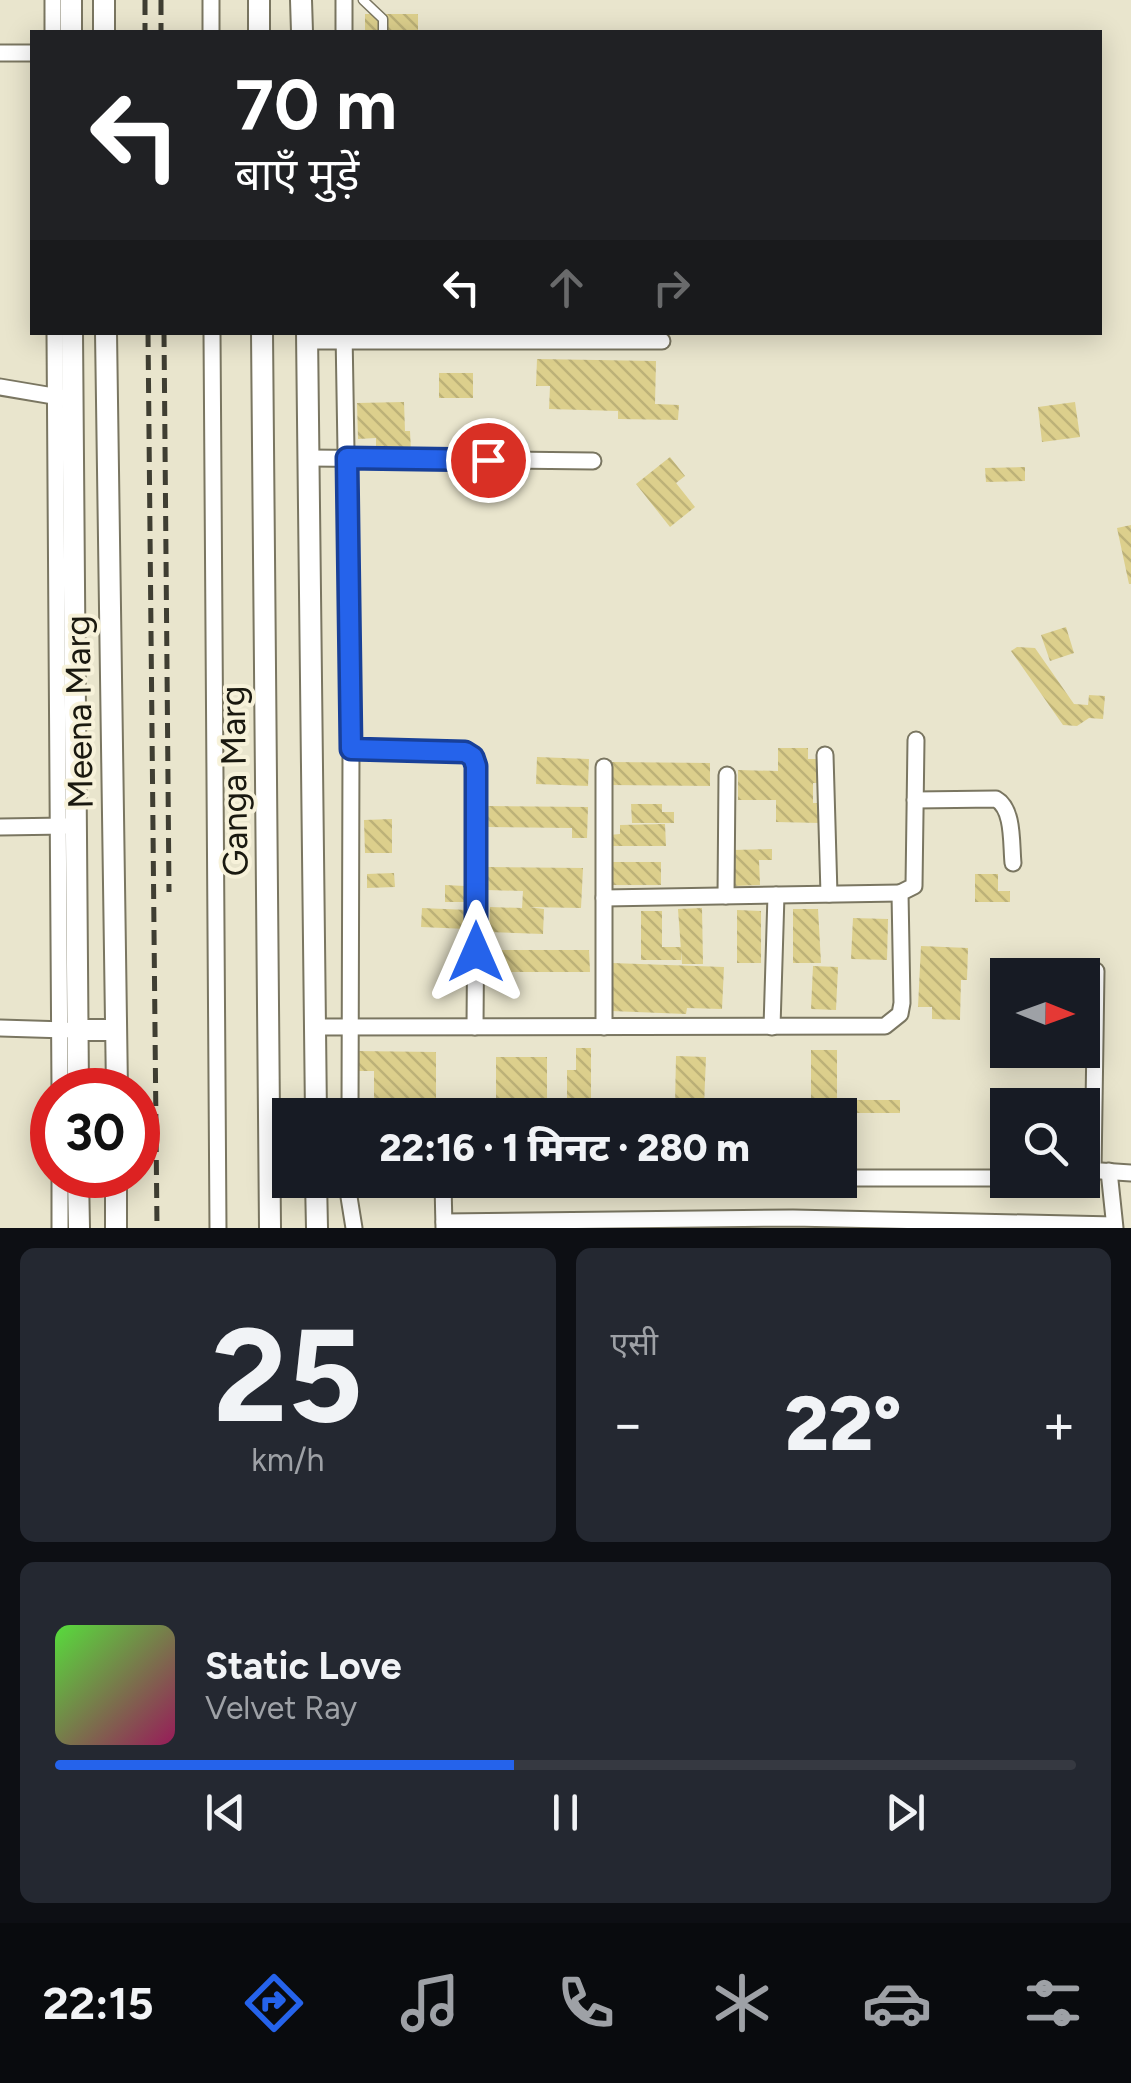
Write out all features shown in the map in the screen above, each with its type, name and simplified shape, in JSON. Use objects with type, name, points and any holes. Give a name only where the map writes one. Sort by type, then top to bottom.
[{"type":"street","points":[[53,0],[53,30]]},
{"type":"street","points":[[70,30],[71,0]]},
{"type":"street","points":[[104,0],[104,30]]},
{"type":"street","points":[[211,0],[211,30]]},
{"type":"street","points":[[259,0],[259,30]]},
{"type":"street","points":[[301,0],[302,30]]},
{"type":"street","points":[[344,0],[344,30]]},
{"type":"street","points":[[0,53],[30,53]]},
{"type":"street","points":[[0,387],[64,397],[55,335]]},
{"type":"street","name":"Meena Marg","points":[[72,335],[64,397],[68,1030],[74,1068]]},
{"type":"street","name":"Meena Marg","points":[[106,335],[116,1068]]},
{"type":"street","points":[[212,335],[218,1228]]},
{"type":"street","name":"Ganga Marg","points":[[262,335],[270,1228]]},
{"type":"street","points":[[316,1098],[307,337],[662,341]]},
{"type":"street","points":[[344,337],[351,749],[350,1098]]},
{"type":"street","points":[[309,458],[593,461]]},
{"type":"street","points":[[604,898],[900,893],[914,886],[916,740]]},
{"type":"street","points":[[351,749],[465,752],[473,757],[475,1027]]},
{"type":"street","points":[[825,756],[829,894]]},
{"type":"street","points":[[604,767],[604,1027]]},
{"type":"street","points":[[726,896],[727,775]]},
{"type":"street","points":[[915,800],[1003,802],[1014,863]]},
{"type":"street","points":[[0,827],[114,824]]},
{"type":"street","points":[[315,1027],[884,1026],[900,1014],[902,1003],[900,893]]},
{"type":"street","points":[[772,1026],[776,895]]},
{"type":"street","points":[[0,1028],[116,1030]]},
{"type":"street","points":[[63,1068],[68,1030]]},
{"type":"street","points":[[1100,1172],[1131,1173]]},
{"type":"street","points":[[857,1178],[990,1178]]},
{"type":"street","points":[[444,1198],[444,1225],[1114,1227],[1100,1186]]},
{"type":"street","points":[[60,1198],[60,1228]]},
{"type":"street","points":[[78,1198],[79,1228]]},
{"type":"street","points":[[116,1198],[116,1228]]},
{"type":"street","points":[[316,1198],[317,1228]]},
{"type":"street","points":[[349,1198],[354,1228]]},
{"type":"lane","points":[[363,0],[383,19],[383,30]]},
{"type":"building","points":[[365,14],[418,14],[418,30],[365,30]]},
{"type":"building","points":[[537,359],[656,361],[655,404],[679,405],[678,420],[618,419],[618,411],[549,409],[550,386],[536,386]]},
{"type":"building","points":[[439,373],[473,373],[473,398],[439,398]]},
{"type":"building","points":[[404,402],[405,431],[410,431],[411,452],[376,452],[376,438],[358,439],[357,403]]},
{"type":"building","points":[[1075,402],[1080,437],[1042,442],[1038,407]]},
{"type":"building","points":[[670,457],[685,476],[676,483],[695,507],[670,527],[636,484]]},
{"type":"building","points":[[1025,467],[1025,481],[986,482],[985,468]]},
{"type":"building","points":[[1131,525],[1131,584],[1129,584],[1117,528]]},
{"type":"building","points":[[1066,627],[1074,653],[1050,661],[1041,635]]},
{"type":"building","points":[[1017,647],[1035,648],[1074,704],[1088,705],[1089,695],[1105,696],[1103,719],[1089,718],[1077,726],[1063,725],[1011,651]]},
{"type":"building","points":[[778,748],[808,748],[808,759],[819,759],[819,783],[813,783],[813,803],[820,803],[820,823],[776,822],[776,800],[738,800],[738,770],[778,771]]},
{"type":"building","points":[[537,757],[589,759],[588,786],[536,784]]},
{"type":"building","points":[[610,762],[710,763],[710,786],[610,785]]},
{"type":"building","points":[[631,804],[662,804],[662,812],[674,812],[674,823],[632,823]]},
{"type":"building","points":[[486,806],[588,807],[587,838],[572,838],[572,828],[486,827]]},
{"type":"building","points":[[392,819],[392,853],[365,853],[364,820]]},
{"type":"building","points":[[665,824],[666,846],[609,846],[609,835],[620,834],[620,825]]},
{"type":"building","points":[[772,849],[772,860],[759,860],[760,885],[733,886],[733,850]]},
{"type":"building","points":[[608,862],[661,862],[661,885],[609,885]]},
{"type":"building","points":[[487,867],[583,868],[581,908],[529,907],[544,909],[543,934],[489,932],[490,907],[522,908],[523,891],[487,890]]},
{"type":"building","points":[[394,873],[395,887],[367,888],[367,874]]},
{"type":"building","points":[[975,874],[998,874],[998,891],[1010,891],[1010,902],[975,902]]},
{"type":"building","points":[[445,885],[465,886],[464,902],[445,902]]},
{"type":"building","points":[[422,908],[468,910],[467,929],[421,927]]},
{"type":"building","points":[[702,908],[703,964],[682,964],[678,909]]},
{"type":"building","points":[[793,909],[818,909],[821,963],[793,963]]},
{"type":"building","points":[[737,910],[761,911],[761,963],[737,963]]},
{"type":"building","points":[[641,911],[662,911],[662,947],[681,947],[681,960],[641,960]]},
{"type":"building","points":[[853,918],[888,919],[887,960],[851,959]]},
{"type":"building","points":[[921,946],[968,948],[967,980],[961,980],[960,1020],[932,1019],[932,1007],[918,1007]]},
{"type":"building","points":[[491,950],[589,950],[590,972],[491,972]]},
{"type":"building","points":[[612,963],[724,967],[722,1009],[687,1008],[686,1014],[611,1011]]},
{"type":"building","points":[[813,966],[838,967],[836,1010],[811,1009]]},
{"type":"building","points":[[576,1048],[591,1048],[591,1098],[567,1098],[567,1070],[576,1070]]},
{"type":"building","points":[[811,1050],[837,1050],[837,1098],[811,1098]]},
{"type":"building","points":[[356,1051],[436,1052],[436,1098],[374,1098],[374,1071],[356,1071]]},
{"type":"building","points":[[676,1056],[706,1057],[704,1098],[675,1098]]},
{"type":"building","points":[[496,1057],[547,1057],[547,1098],[496,1098]]},
{"type":"building","points":[[857,1100],[900,1100],[900,1113],[857,1113]]},
{"type":"railway","points":[[145,0],[145,30]]},
{"type":"railway","points":[[161,0],[161,30]]},
{"type":"railway","points":[[148,335],[157,1228]]},
{"type":"railway","points":[[164,335],[169,892]]},
{"type":"route","points":[[476,952],[473,757],[465,752],[351,749],[347,458],[488,460]]}]
